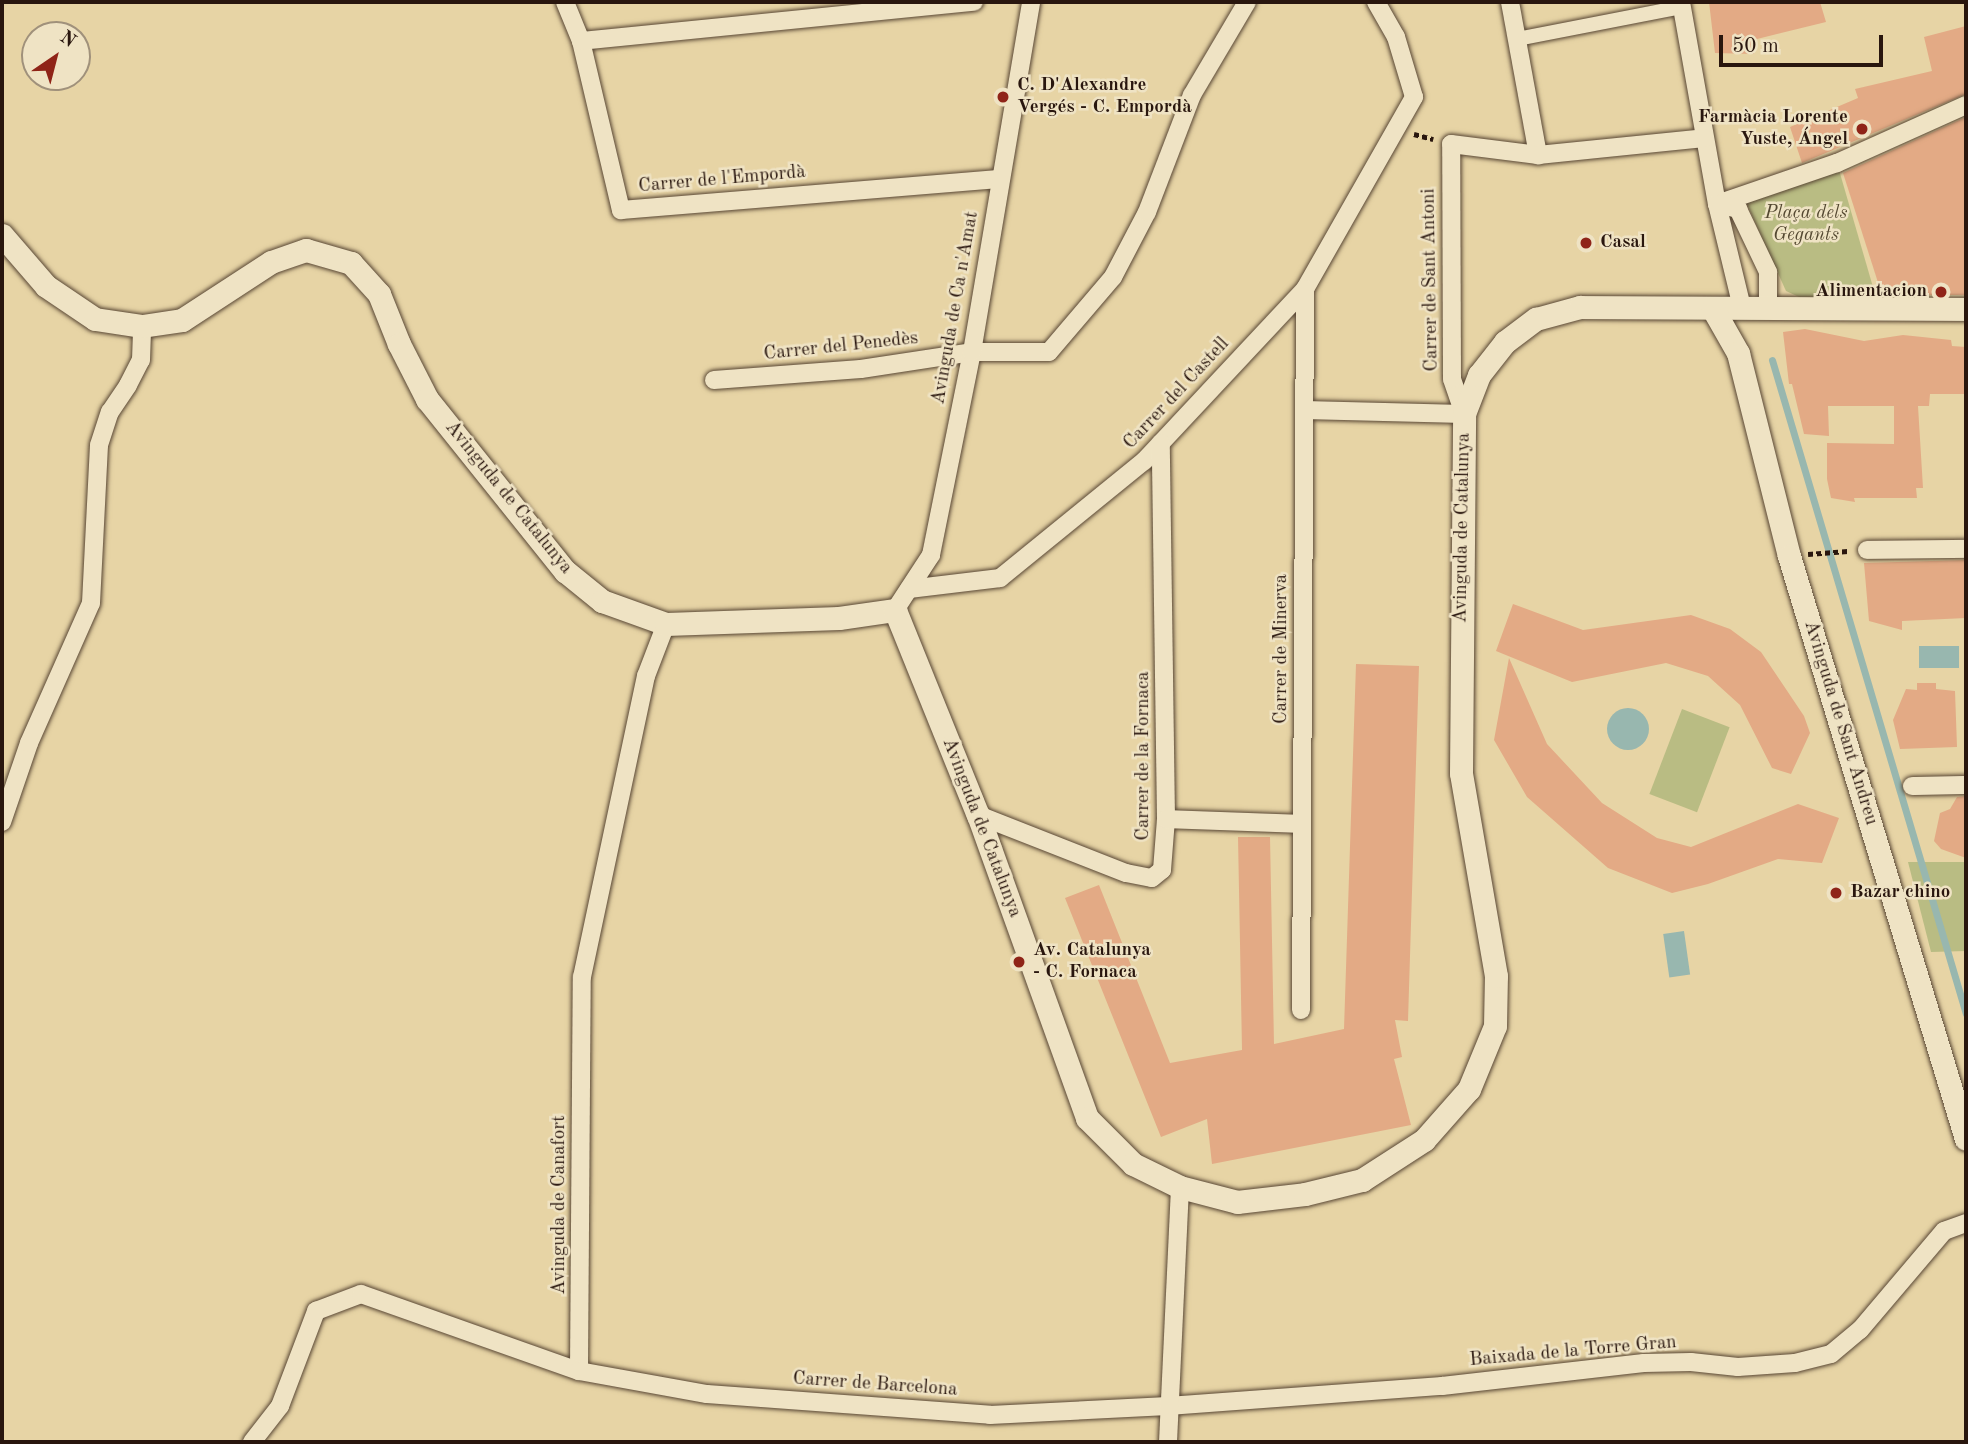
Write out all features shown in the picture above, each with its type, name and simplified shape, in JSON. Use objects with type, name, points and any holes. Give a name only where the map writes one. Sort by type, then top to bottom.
[{"type":"street","name":"Carrer de l'Empordà","points":[[565,2],[580,41],[621,210],[999,179]]},
{"type":"street","points":[[580,41],[974,2]]},
{"type":"street","name":"Avinguda de Ca n'Amat","points":[[895,610],[931,555],[972,352],[999,179],[1031,2]]},
{"type":"street","name":"Carrer del Penedès","points":[[714,380],[861,369],[972,352],[1049,352],[1113,277],[1147,212],[1192,95],[1247,2]]},
{"type":"street","name":"Carrer del Castell","points":[[909,589],[1000,578],[1144,461],[1305,289],[1414,97],[1395,37],[1376,2]]},
{"type":"street","points":[[1510,2],[1538,155]]},
{"type":"street","points":[[1517,39],[1681,5],[1717,204],[1742,307]]},
{"type":"street","points":[[1717,204],[1837,163],[1966,105]]},
{"type":"street","points":[[1451,144],[1538,155],[1704,138]]},
{"type":"street","name":"Carrer de Sant Antoni","points":[[1451,144],[1452,379],[1464,414]]},
{"type":"street","points":[[1717,204],[1738,209],[1768,272],[1768,309]]},
{"type":"street","name":"Avinguda de Catalunya","points":[[2,235],[46,286],[95,319],[142,326],[182,320],[271,262],[306,250],[351,263],[379,294],[399,344],[428,399],[565,571],[602,601],[666,624],[839,618],[895,610],[978,815],[1087,1118],[1133,1164],[1181,1187],[1237,1202],[1305,1194],[1362,1180],[1424,1140],[1469,1088],[1495,1026],[1496,976],[1461,773],[1464,414],[1479,375],[1505,342],[1535,319],[1580,307],[1966,309]]},
{"type":"street","name":"Carrer de Minerva","points":[[1301,1010],[1305,289]]},
{"type":"street","name":"Avinguda de Sant Andreu","points":[[1713,309],[1738,353],[1789,556],[1966,1139]]},
{"type":"street","points":[[2,822],[29,743],[91,603],[99,445],[110,412],[141,360],[142,326]]},
{"type":"street","points":[[1304,410],[1464,414]]},
{"type":"street","name":"Carrer de la Fornaca","points":[[978,815],[1100,864],[1152,878],[1162,870],[1166,819],[1161,443]]},
{"type":"street","points":[[1867,550],[1966,549]]},
{"type":"street","name":"Avinguda de Canafort","points":[[579,1371],[582,977],[646,676],[666,624]]},
{"type":"street","points":[[1912,786],[1966,785]]},
{"type":"street","points":[[1166,819],[1302,824]]},
{"type":"street","points":[[1168,1442],[1181,1187]]},
{"type":"street","name":"Baixada de la Torre Gran","points":[[1168,1406],[1442,1386],[1644,1363],[1691,1362],[1738,1367],[1795,1363],[1831,1354],[1860,1330],[1944,1231],[1966,1223]]},
{"type":"street","points":[[252,1442],[280,1406],[316,1311],[361,1294],[579,1371]]},
{"type":"street","name":"Carrer de Barcelona","points":[[579,1371],[707,1394],[990,1415],[1168,1406]]},
{"type":"path","points":[[1396,129],[1451,144]]},
{"type":"path","points":[[1789,556],[1867,550]]},
{"type":"green space","name":"Plaça dels Gegants","points":[[1837,163],[1875,294],[1810,302],[1786,291],[1745,200]]},
{"type":"green space","points":[[1682,709],[1730,727],[1697,812],[1649,794]]},
{"type":"green space","points":[[1908,862],[1966,862],[1966,951],[1931,952]]},
{"type":"water","points":[[1919,646],[1959,646],[1959,668],[1919,668]]},
{"type":"water","points":[[1628,708],[1643,714],[1649,729],[1643,744],[1628,750],[1613,744],[1607,729],[1613,714]]},
{"type":"water","points":[[1684,931],[1690,975],[1669,977],[1663,934]]},
{"type":"building","points":[[1709,2],[1820,2],[1826,22],[1753,40],[1754,54],[1715,53]]},
{"type":"building","points":[[1966,26],[1966,94],[1802,163],[1790,127],[1858,98],[1855,89],[1932,71],[1924,37]]},
{"type":"building","points":[[1966,117],[1966,295],[1882,295],[1843,173]]},
{"type":"building","points":[[1805,329],[1864,341],[1903,335],[1951,340],[1952,346],[1966,347],[1966,394],[1930,394],[1929,406],[1918,406],[1923,488],[1916,488],[1917,498],[1854,498],[1855,502],[1831,498],[1827,479],[1827,443],[1894,444],[1894,406],[1828,406],[1829,436],[1804,434],[1792,384],[1789,384],[1783,332]]},
{"type":"building","points":[[1966,560],[1966,618],[1902,621],[1902,630],[1869,621],[1864,563]]},
{"type":"building","points":[[1513,604],[1583,630],[1691,615],[1730,629],[1761,652],[1804,716],[1810,733],[1791,774],[1772,768],[1740,705],[1708,676],[1666,663],[1572,682],[1496,651]]},
{"type":"building","points":[[1509,658],[1547,744],[1602,803],[1657,838],[1691,847],[1798,804],[1839,818],[1822,863],[1778,859],[1708,884],[1672,893],[1608,868],[1527,797],[1494,740]]},
{"type":"building","points":[[1356,664],[1419,666],[1408,1021],[1395,1020],[1402,1057],[1394,1059],[1411,1125],[1212,1164],[1207,1119],[1161,1137],[1065,898],[1099,885],[1170,1063],[1242,1050],[1238,837],[1270,837],[1274,1044],[1344,1029]]},
{"type":"building","points":[[1917,683],[1936,683],[1936,689],[1955,691],[1957,747],[1900,749],[1893,720],[1906,689],[1917,690]]},
{"type":"building","points":[[1966,796],[1966,858],[1941,849],[1934,841],[1940,813],[1950,809],[1957,797]]},
{"type":"waterway","points":[[1772,360],[1966,1014]]},
{"type":"place","name":"C. D'Alexandre Vergés - C. Empordà","points":[[1003,97]]},
{"type":"place","name":"Farmàcia Lorente Yuste, Ángel","points":[[1862,129]]},
{"type":"place","name":"Casal","points":[[1586,243]]},
{"type":"place","name":"Alimentacion","points":[[1941,292]]},
{"type":"place","name":"Bazar chino","points":[[1836,893]]},
{"type":"place","name":"Av. Catalunya - C. Fornaca","points":[[1019,962]]}]
